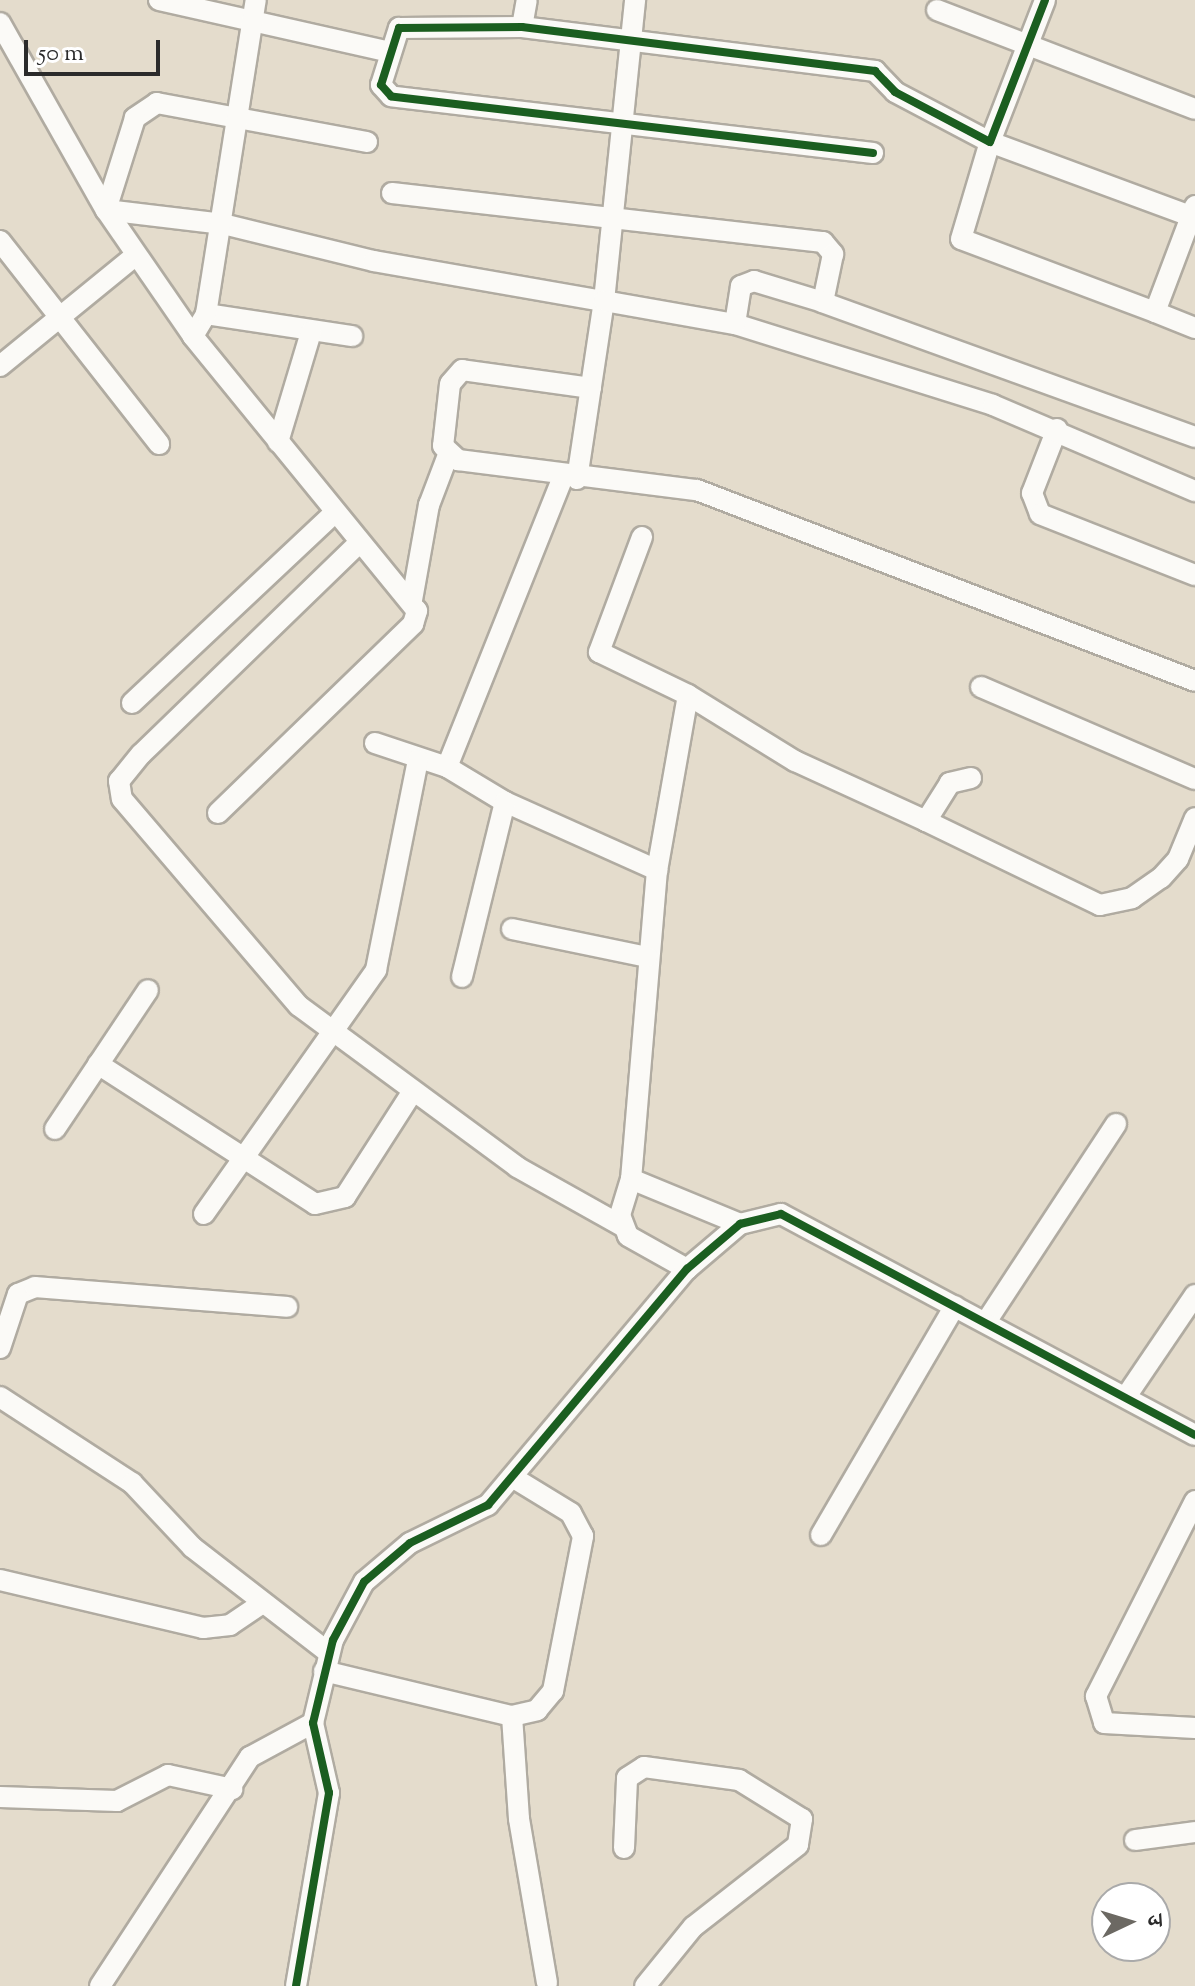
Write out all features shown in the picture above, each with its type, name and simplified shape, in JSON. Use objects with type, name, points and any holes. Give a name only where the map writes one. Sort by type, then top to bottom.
[{"type":"street","points":[[159,0],[255,9],[390,52]]},
{"type":"street","points":[[522,27],[527,0]]},
{"type":"street","points":[[447,767],[570,478],[591,388],[604,301],[635,0]]},
{"type":"street","points":[[1045,0],[990,142],[961,239],[1195,328]]},
{"type":"street","points":[[193,336],[206,314],[242,118],[255,9]]},
{"type":"street","points":[[937,10],[1195,109]]},
{"type":"street","points":[[0,23],[135,256],[193,336],[333,514],[412,600]]},
{"type":"street","points":[[873,153],[620,128],[391,96],[381,85],[392,36],[408,25],[522,27],[875,71],[895,92],[990,142],[1194,214],[1155,312]]},
{"type":"street","points":[[106,210],[144,109],[157,103],[367,142]]},
{"type":"street","points":[[392,193],[610,223],[823,242],[833,254],[823,302]]},
{"type":"street","points":[[106,210],[223,224],[374,261],[735,324],[1057,429],[1195,491]]},
{"type":"street","points":[[0,241],[64,318],[159,444]]},
{"type":"street","points":[[0,366],[64,318],[135,256]]},
{"type":"street","points":[[735,324],[746,281],[823,302],[1195,437]]},
{"type":"street","points":[[206,314],[352,336]]},
{"type":"street","points":[[278,442],[311,332]]},
{"type":"street","points":[[218,813],[413,624],[412,600],[429,505],[448,455],[450,384],[462,370],[591,388]]},
{"type":"street","points":[[1057,429],[1033,506],[1195,575]]},
{"type":"street","points":[[448,455],[570,478],[697,490],[1195,681]]},
{"type":"street","points":[[132,703],[333,514]]},
{"type":"street","points":[[642,537],[599,652],[688,695],[795,761],[1100,905],[1132,898],[1161,878],[1178,859],[1195,818]]},
{"type":"street","points":[[358,544],[119,781],[122,799],[276,983],[334,1034],[517,1167],[622,1226],[687,1269]]},
{"type":"street","points":[[981,687],[1195,779]]},
{"type":"street","points":[[622,1226],[631,1179],[647,957],[657,870],[688,695]]},
{"type":"street","points":[[375,743],[418,760],[447,767],[505,802],[657,870]]},
{"type":"street","points":[[204,1214],[334,1034],[384,946],[418,760]]},
{"type":"street","points":[[926,821],[950,783],[971,778]]},
{"type":"street","points":[[462,977],[505,802]]},
{"type":"street","points":[[512,929],[647,957]]},
{"type":"street","points":[[55,1129],[148,990]]},
{"type":"street","points":[[98,1064],[315,1204],[335,1203],[413,1091]]},
{"type":"street","points":[[986,1322],[1116,1124]]},
{"type":"street","points":[[631,1179],[740,1224]]},
{"type":"street","points":[[296,1986],[329,1793],[313,1723],[326,1662],[364,1582],[385,1559],[488,1505],[687,1269],[740,1224],[781,1214],[1127,1395],[1195,1435]]},
{"type":"street","points":[[0,1348],[18,1294],[35,1287],[287,1307]]},
{"type":"street","points":[[1127,1395],[1195,1295]]},
{"type":"street","points":[[821,1535],[955,1306]]},
{"type":"street","points":[[0,1397],[132,1483],[192,1547],[326,1662],[512,1716],[537,1710],[553,1691],[583,1536],[571,1513],[512,1477]]},
{"type":"street","points":[[1195,1501],[1096,1696],[1104,1723],[1195,1728]]},
{"type":"street","points":[[0,1580],[203,1628],[230,1625],[261,1604]]},
{"type":"street","points":[[512,1716],[519,1819],[547,1983]]},
{"type":"street","points":[[100,1986],[259,1750],[313,1723]]},
{"type":"street","points":[[624,1848],[627,1778],[644,1767],[739,1780],[802,1819],[798,1845],[693,1927],[645,1986]]},
{"type":"street","points":[[0,1797],[117,1801],[168,1775],[232,1789]]},
{"type":"street","points":[[1135,1840],[1195,1832]]},
{"type":"cycle path","points":[[873,153],[391,96],[381,85],[399,28],[522,27],[875,71],[895,92],[990,142],[1045,0]]},
{"type":"cycle path","points":[[296,1986],[329,1793],[313,1723],[333,1640],[364,1582],[410,1543],[488,1505],[687,1269],[740,1224],[781,1214],[1195,1435]]}]
